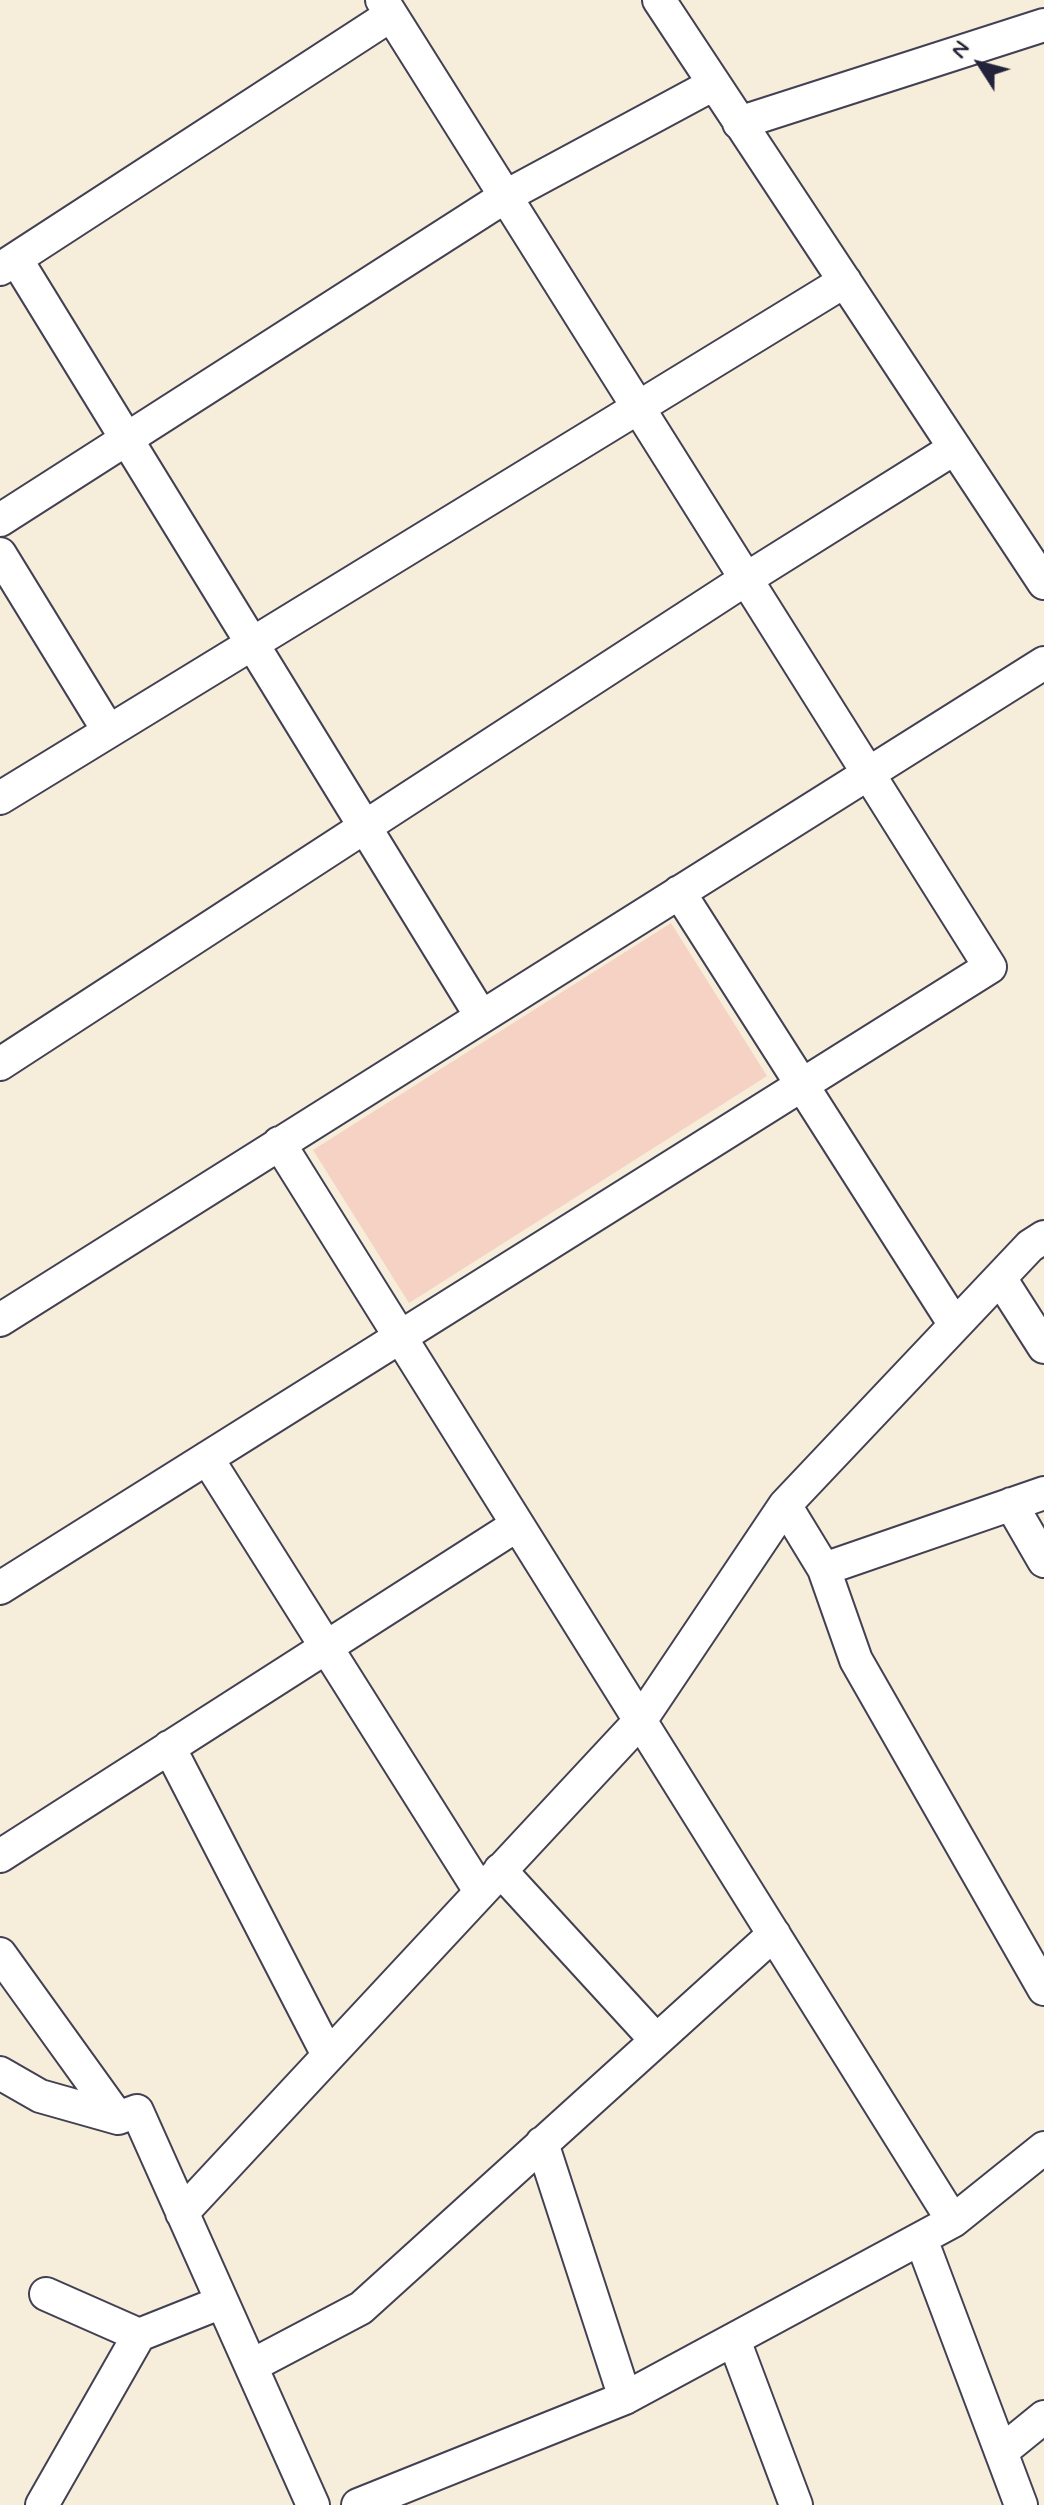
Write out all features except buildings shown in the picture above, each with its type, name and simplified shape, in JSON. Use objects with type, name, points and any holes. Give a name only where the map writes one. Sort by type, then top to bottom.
[{"type":"street","points":[[659,0],[1044,583]]},
{"type":"street","points":[[0,1588],[990,967],[387,7],[8,264],[128,440],[481,1016]]},
{"type":"street","points":[[739,123],[1044,25]]},
{"type":"street","points":[[0,520],[506,196],[714,84]]},
{"type":"street","points":[[0,798],[845,281]]},
{"type":"street","points":[[0,1064],[746,579],[955,448]]},
{"type":"street","points":[[0,554],[108,730]]},
{"type":"street","points":[[0,1320],[1044,663]]},
{"type":"street","points":[[679,892],[955,1325]]},
{"type":"street","points":[[279,1143],[953,2221]]},
{"type":"street","points":[[182,2213],[640,1721],[785,1505],[1030,1246],[1044,1237]]},
{"type":"street","points":[[1000,1278],[1044,1347]]},
{"type":"street","points":[[207,1458],[326,1647],[490,1880],[656,2040]]},
{"type":"street","points":[[824,1569],[1044,1493]]},
{"type":"street","points":[[1011,1504],[1044,1561]]},
{"type":"street","points":[[785,1505],[824,1569],[856,1660],[1044,1989]]},
{"type":"street","points":[[0,1856],[517,1525]]},
{"type":"street","points":[[169,1747],[328,2055]]},
{"type":"street","points":[[251,2366],[361,2308],[774,1934]]},
{"type":"street","points":[[0,1954],[118,2118]]},
{"type":"street","points":[[0,2073],[40,2096],[118,2118],[137,2111],[313,2505]]},
{"type":"street","points":[[542,2143],[625,2398]]},
{"type":"street","points":[[358,2505],[625,2398],[953,2221],[1044,2148]]},
{"type":"street","points":[[921,2239],[1021,2505]]},
{"type":"street","points":[[46,2294],[139,2335]]},
{"type":"street","points":[[42,2505],[139,2335],[222,2302]]},
{"type":"street","points":[[734,2340],[796,2505]]},
{"type":"street","points":[[1001,2452],[1044,2417]]},
{"type":"shaded area","points":[[671,923],[767,1076],[409,1303],[313,1150]]}]
